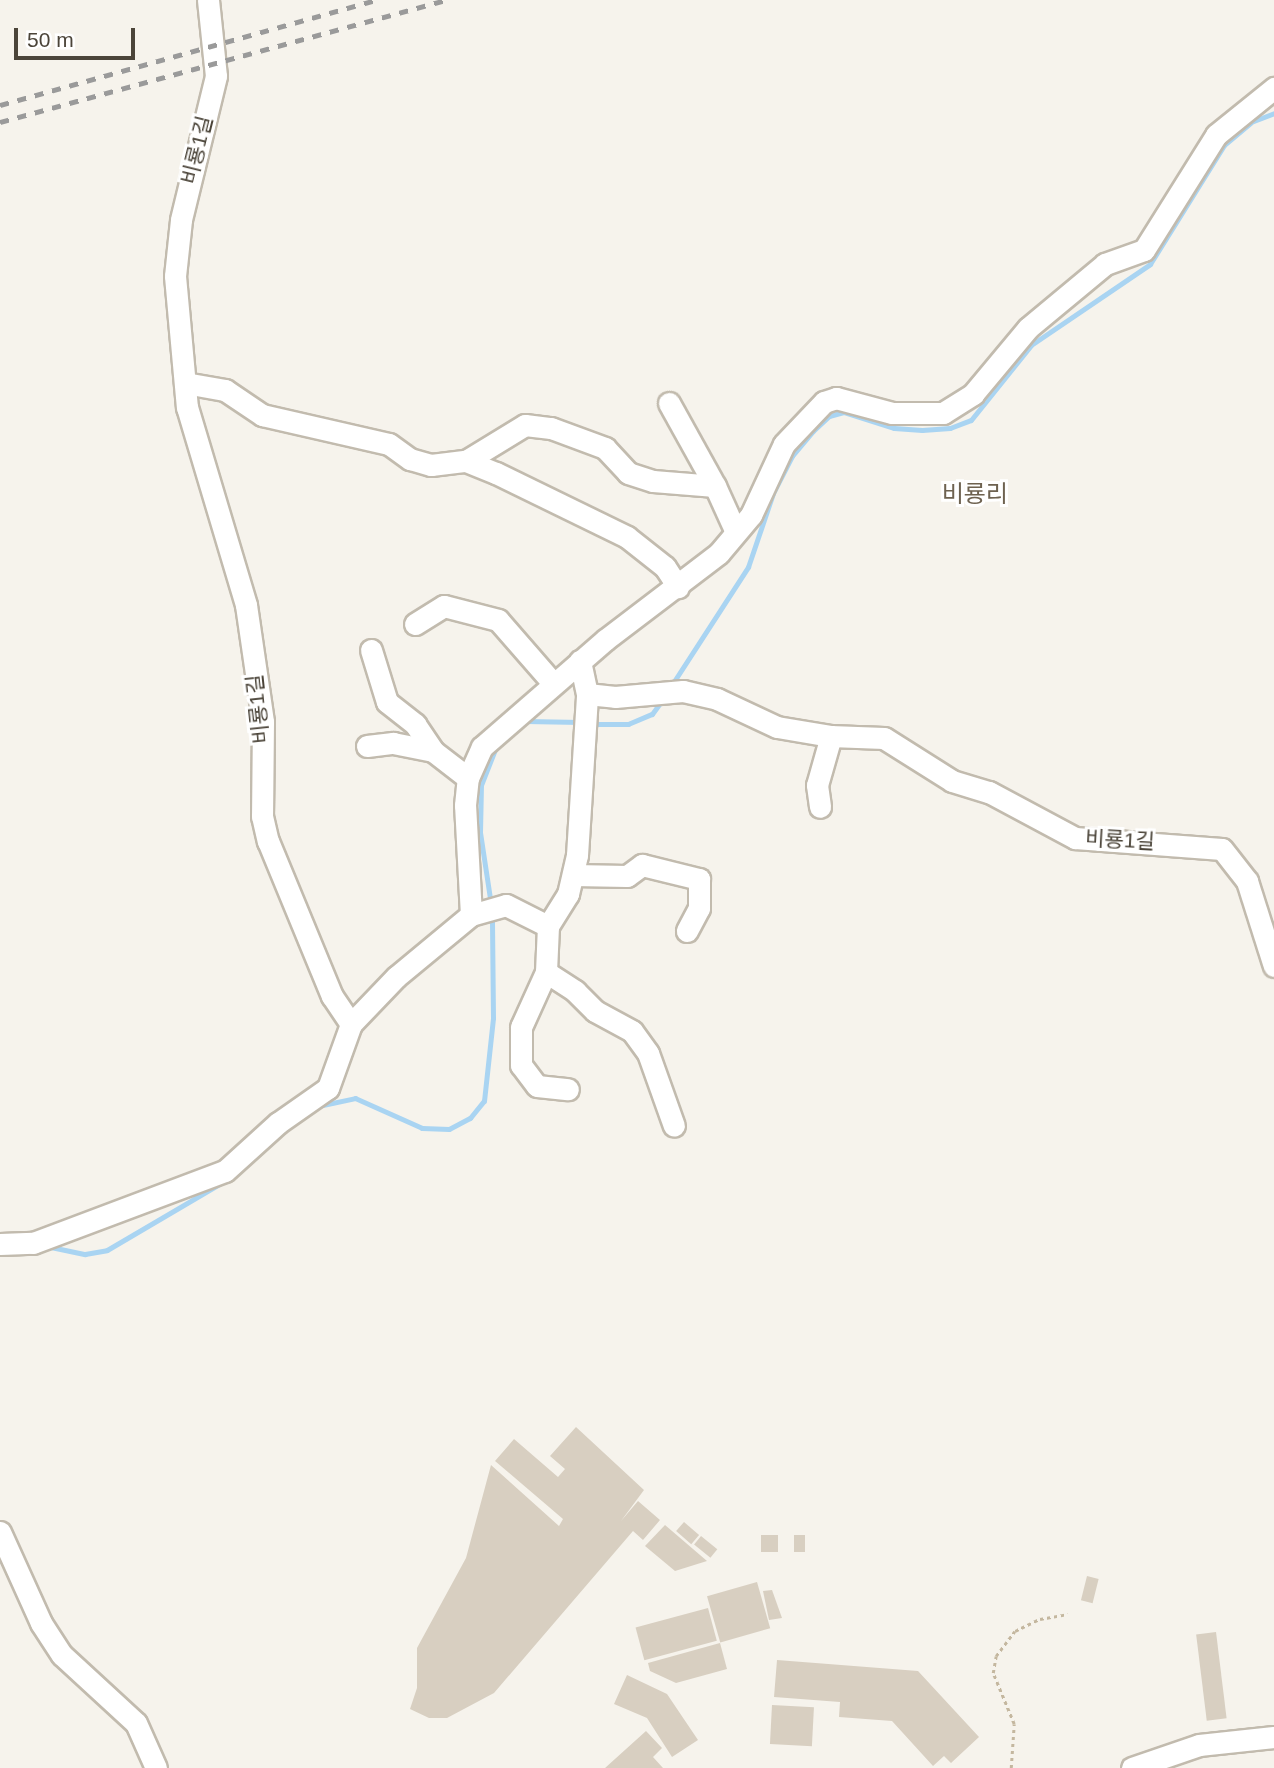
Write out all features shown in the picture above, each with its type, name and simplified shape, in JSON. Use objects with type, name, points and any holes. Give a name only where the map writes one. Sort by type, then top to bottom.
[{"type":"street","name":"비룡1길","points":[[208,0],[216,76],[181,220],[175,276],[185,383],[202,467],[246,605],[263,722],[262,816],[268,841],[332,996],[351,1024]]},
{"type":"street","points":[[471,915],[468,778],[482,747],[553,683],[719,553],[735,530],[751,515],[784,444],[824,402],[836,398],[892,413],[943,413],[973,394],[1028,328],[1105,264],[1144,250],[1216,135],[1274,88]]},
{"type":"street","points":[[185,383],[225,390],[262,415],[389,444],[410,459],[431,465],[466,461],[525,425],[551,428],[605,448],[628,473],[653,481],[715,486]]},
{"type":"street","points":[[669,403],[715,486],[735,530]]},
{"type":"street","points":[[466,461],[627,537],[665,566],[678,587]]},
{"type":"street","points":[[415,624],[444,606],[498,620],[553,683]]},
{"type":"street","points":[[371,650],[387,702],[415,724],[433,751],[468,778]]},
{"type":"street","points":[[568,1089],[537,1086],[521,1065],[521,1027],[546,972],[548,926],[568,894],[573,875],[587,694],[580,661]]},
{"type":"street","name":"비룡1길","points":[[587,694],[642,695],[683,691],[717,699],[778,727],[830,736],[867,734],[884,738],[951,781],[989,792],[1076,838],[1222,849],[1247,881],[1274,965]]},
{"type":"street","points":[[820,807],[817,785],[830,736]]},
{"type":"street","points":[[367,746],[393,743],[433,751]]},
{"type":"street","points":[[573,875],[627,876],[642,866],[699,879],[699,908],[687,931]]},
{"type":"street","points":[[1,1243],[33,1243],[225,1171],[278,1123],[328,1088],[351,1024],[396,977],[471,915],[506,905],[548,926]]},
{"type":"street","points":[[546,972],[575,991],[595,1011],[632,1031],[648,1053],[674,1126]]},
{"type":"street","points":[[0,1532],[41,1622],[62,1655],[136,1723],[156,1768]]},
{"type":"street","points":[[1132,1768],[1199,1745],[1274,1737]]},
{"type":"path","points":[[1011,1768],[1014,1724],[993,1673],[996,1656],[1015,1631],[1040,1619],[1068,1614]]},
{"type":"building","points":[[576,1427],[644,1490],[621,1521],[638,1501],[660,1520],[643,1540],[633,1531],[494,1693],[447,1718],[429,1718],[410,1709],[417,1688],[417,1648],[466,1558],[491,1465],[559,1526],[563,1519],[495,1461],[514,1439],[558,1477],[565,1469],[550,1456]]},
{"type":"building","points":[[684,1522],[699,1535],[691,1544],[676,1531]]},
{"type":"building","points":[[665,1525],[707,1561],[675,1571],[645,1546]]},
{"type":"building","points":[[761,1535],[778,1535],[778,1552],[761,1552]]},
{"type":"building","points":[[794,1535],[805,1535],[805,1552],[794,1552]]},
{"type":"building","points":[[701,1536],[717,1549],[710,1558],[694,1545]]},
{"type":"building","points":[[1087,1576],[1099,1579],[1093,1603],[1081,1600]]},
{"type":"building","points":[[757,1582],[770,1628],[720,1642],[707,1596]]},
{"type":"building","points":[[772,1590],[782,1618],[769,1620],[763,1591]]},
{"type":"building","points":[[708,1608],[717,1641],[644,1660],[636,1627]]},
{"type":"building","points":[[1216,1632],[1227,1718],[1207,1721],[1196,1634]]},
{"type":"building","points":[[720,1643],[727,1669],[676,1683],[650,1671],[648,1663]]},
{"type":"building","points":[[777,1660],[918,1671],[979,1737],[951,1763],[944,1756],[933,1766],[892,1721],[839,1717],[840,1702],[774,1697]]},
{"type":"building","points":[[627,1675],[667,1694],[698,1740],[672,1757],[647,1718],[614,1704]]},
{"type":"building","points":[[772,1705],[814,1707],[812,1746],[770,1744]]},
{"type":"building","points":[[646,1731],[662,1748],[653,1757],[663,1768],[605,1768]]},
{"type":"waterway","points":[[671,686],[748,567],[773,493],[792,456],[813,431],[829,416],[844,412],[894,428],[922,430],[950,428],[971,420],[1031,345],[1150,264],[1224,145],[1251,122],[1274,113]]},
{"type":"waterway","points":[[591,724],[628,724],[652,714],[662,700]]},
{"type":"waterway","points":[[525,721],[581,722]]},
{"type":"waterway","points":[[491,905],[480,832],[481,785],[496,747]]},
{"type":"waterway","points":[[318,1106],[355,1098],[422,1128],[449,1129],[470,1118],[484,1101],[493,1018],[492,914]]},
{"type":"waterway","points":[[46,1246],[85,1254],[107,1250],[223,1182]]},
{"type":"railway","points":[[0,105],[376,0]]},
{"type":"railway","points":[[0,122],[445,0]]},
{"type":"district","name":"비룡리","points":[[975,494]]}]
